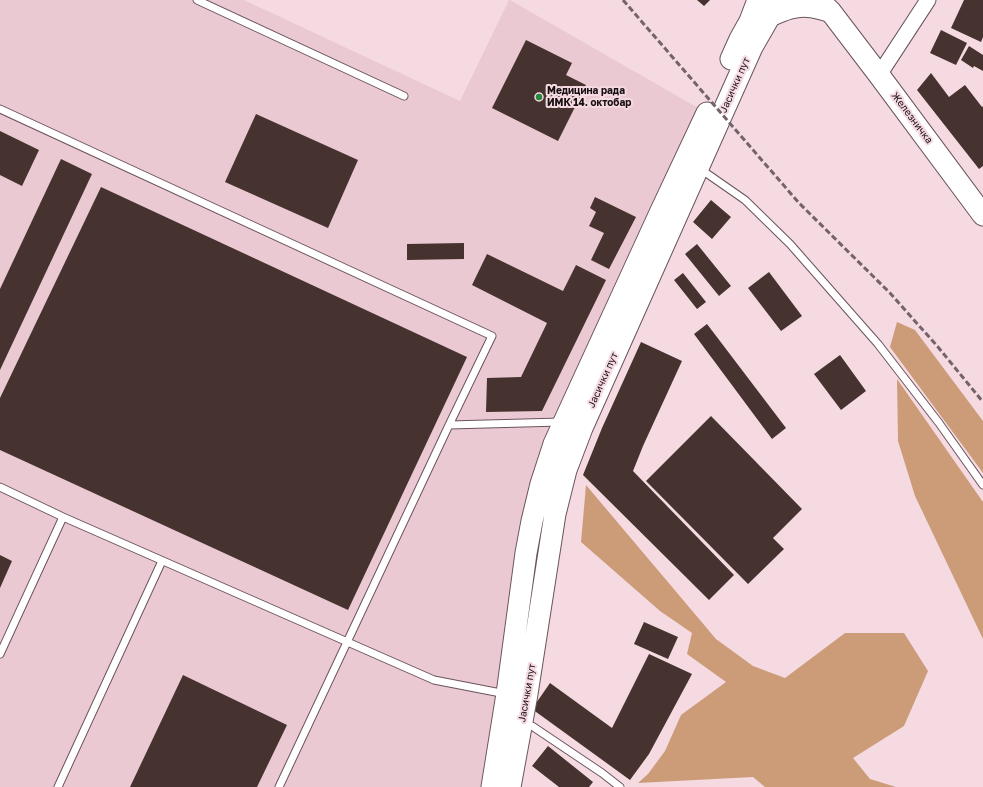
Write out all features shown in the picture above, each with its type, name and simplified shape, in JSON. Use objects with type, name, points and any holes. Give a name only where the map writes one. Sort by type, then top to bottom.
[{"type":"main road","points":[[769,5],[790,8],[801,6],[830,9]]},
{"type":"main road","name":"Јасички пут","points":[[492,787],[512,721],[555,514],[566,470],[582,428],[752,47],[769,5]]},
{"type":"main road","name":"Јасички пут","points":[[517,696],[526,553],[541,484],[554,444],[708,112],[740,39],[750,20],[769,5]]},
{"type":"main road","name":"Железничка","points":[[830,9],[983,215]]},
{"type":"main road","name":"Јасички пут","points":[[510,787],[512,721]]},
{"type":"street","points":[[879,74],[928,0]]},
{"type":"lane","points":[[197,0],[404,96]]},
{"type":"lane","points":[[0,109],[492,336],[279,787]]},
{"type":"lane","points":[[698,167],[745,200],[790,244],[878,344],[939,423],[983,485]]},
{"type":"lane","points":[[449,425],[564,422]]},
{"type":"lane","points":[[0,488],[64,518],[434,680],[517,696]]},
{"type":"lane","points":[[0,654],[64,518]]},
{"type":"lane","points":[[58,787],[162,561]]},
{"type":"lane","points":[[512,721],[532,726],[602,773],[620,787]]},
{"type":"shaded area","points":[[0,0],[244,0],[460,101],[510,0],[707,113],[554,444],[491,787],[0,787]]},
{"type":"shaded area","points":[[897,322],[915,330],[983,421],[983,473],[890,347]]},
{"type":"shaded area","points":[[897,379],[983,502],[983,639],[915,496],[898,441]]},
{"type":"shaded area","points":[[586,485],[716,639],[753,666],[785,678],[845,633],[904,633],[928,671],[904,726],[853,758],[870,779],[896,787],[765,787],[753,777],[638,783],[648,774],[665,751],[681,715],[726,682],[687,654],[692,633],[660,611],[581,542]]},
{"type":"building","points":[[697,0],[710,0],[704,6]]},
{"type":"building","points":[[964,0],[983,0],[983,37],[981,42],[951,28]]},
{"type":"building","points":[[941,30],[967,43],[956,65],[930,53]]},
{"type":"building","name":"Медицина рада ИМК 14. октобар","points":[[526,40],[572,63],[566,75],[586,85],[558,141],[492,108]]},
{"type":"building","points":[[969,46],[983,55],[983,71],[974,66],[973,68],[961,60]]},
{"type":"building","points":[[931,73],[949,97],[965,85],[982,107],[983,106],[983,166],[979,169],[917,90]]},
{"type":"building","points":[[256,114],[358,160],[328,228],[225,182]]},
{"type":"building","points":[[0,131],[39,150],[22,186],[0,175]]},
{"type":"building","points":[[61,159],[92,174],[0,370],[0,289]]},
{"type":"building","points":[[101,187],[467,357],[348,610],[0,450],[0,398]]},
{"type":"building","points":[[595,197],[636,217],[609,269],[591,260],[604,233],[589,226],[596,212],[590,208]]},
{"type":"building","points":[[711,200],[731,217],[712,239],[693,222]]},
{"type":"building","points":[[464,243],[464,259],[407,260],[407,244]]},
{"type":"building","points":[[697,244],[731,286],[719,296],[685,254]]},
{"type":"building","points":[[487,254],[563,291],[576,265],[606,280],[542,411],[486,412],[487,378],[521,377],[547,323],[472,285]]},
{"type":"building","points":[[769,272],[802,316],[781,331],[748,288]]},
{"type":"building","points":[[683,273],[706,302],[697,309],[674,280]]},
{"type":"building","points":[[707,324],[786,428],[772,439],[694,334]]},
{"type":"building","points":[[641,342],[682,361],[633,471],[734,575],[709,600],[583,475],[602,428]]},
{"type":"building","points":[[840,355],[866,391],[841,410],[814,374]]},
{"type":"building","points":[[711,416],[802,509],[773,538],[784,549],[748,584],[646,481]]},
{"type":"building","points":[[0,555],[12,561],[0,588]]},
{"type":"building","points":[[644,622],[678,637],[668,659],[634,644]]},
{"type":"building","points":[[649,654],[692,674],[649,754],[630,780],[532,709],[550,683],[612,728]]},
{"type":"building","points":[[183,675],[287,725],[257,787],[130,787]]},
{"type":"building","points":[[548,746],[593,782],[589,787],[559,787],[532,766]]},
{"type":"railway","points":[[623,0],[799,203],[890,293],[938,347],[983,402]]},
{"type":"place","name":"Медицина рада ИМК 14. октобар","points":[[539,97]]}]
